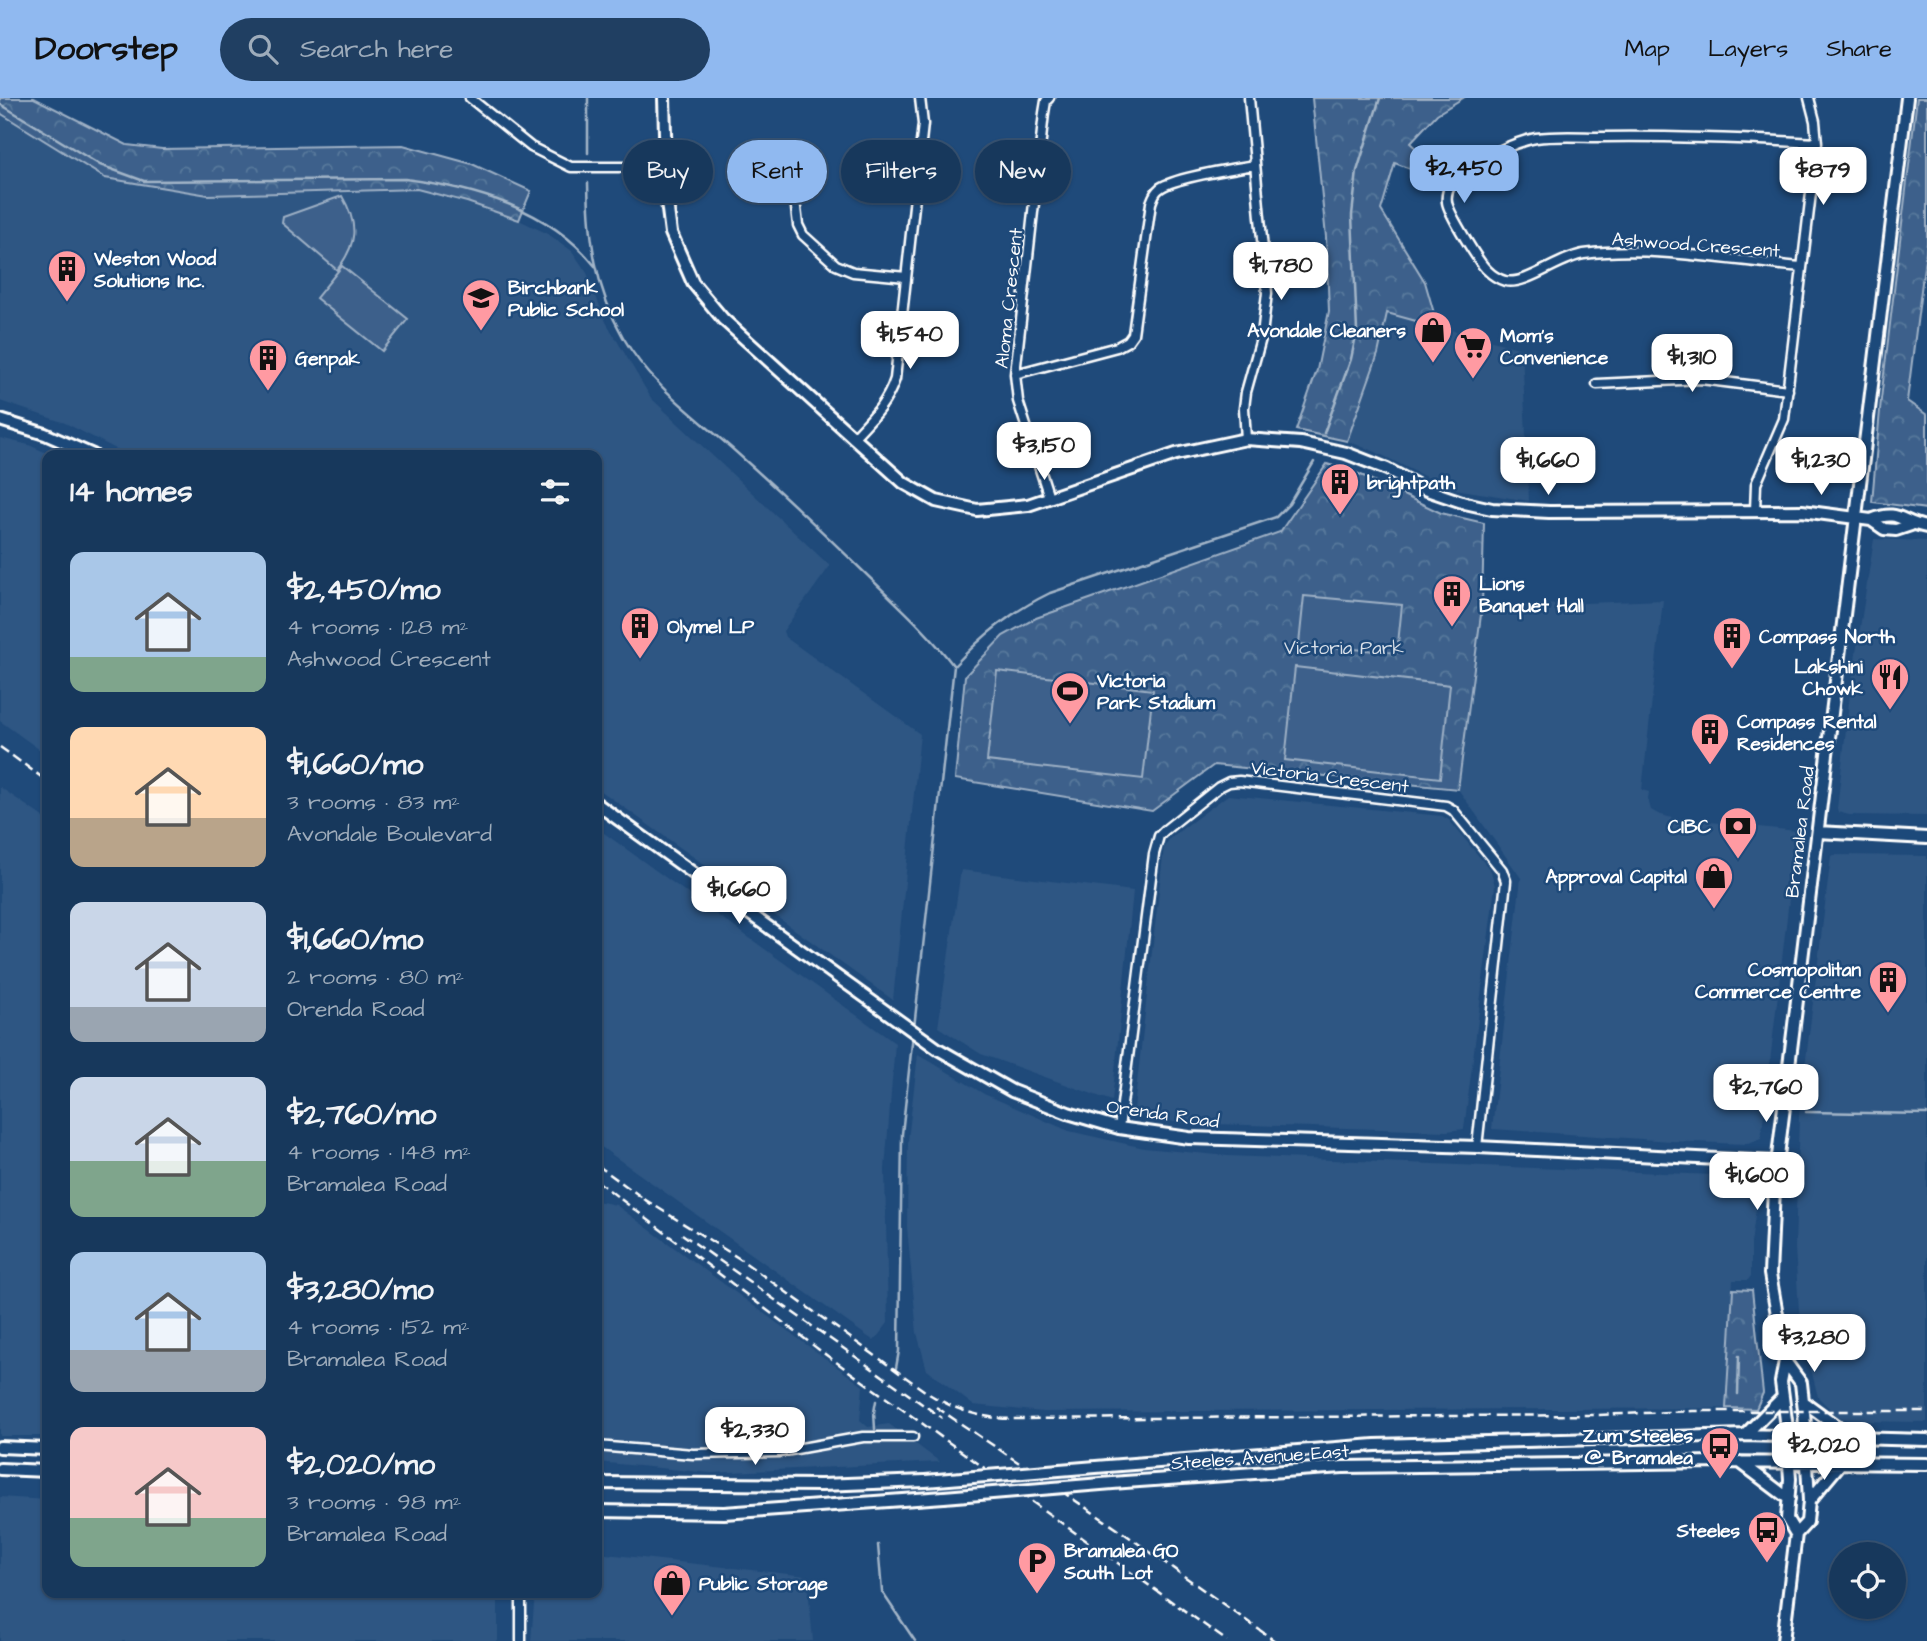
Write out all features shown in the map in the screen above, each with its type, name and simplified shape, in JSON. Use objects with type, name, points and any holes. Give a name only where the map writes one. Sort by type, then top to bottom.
[{"type":"main road","points":[[664,98],[665,140]]},
{"type":"main road","name":"Bramalea Road","points":[[1796,1534],[1787,1518],[1789,1463],[1781,1382],[1785,1361],[1770,1275],[1772,1213],[1907,98]]},
{"type":"main road","points":[[669,203],[671,233],[685,268],[703,298],[747,342],[904,483],[936,501],[954,507],[977,510],[1028,505],[1176,454],[1247,439],[1301,443],[1346,453],[1387,469],[1424,489],[1492,509],[1549,512],[1802,511],[1871,520],[1886,514],[1898,515],[1911,525],[1927,527]]},
{"type":"main road","points":[[0,420],[45,433],[82,450]]},
{"type":"main road","name":"Orenda Road","points":[[602,808],[925,1040],[1012,1091],[1069,1113],[1119,1128],[1189,1138],[1477,1147],[1777,1161]]},
{"type":"main road","points":[[1818,832],[1927,838]]},
{"type":"main road","name":"Bramalea Road","points":[[1783,1641],[1796,1534],[1807,1522],[1809,1501],[1801,1382],[1785,1361]]},
{"type":"main road","points":[[1745,1435],[1783,1397]]},
{"type":"main road","points":[[1804,1402],[1855,1439]]},
{"type":"main road","name":"Steeles Avenue East","points":[[602,1483],[821,1485],[925,1481],[1342,1447],[1745,1435],[1927,1440]]},
{"type":"main road","points":[[0,1447],[42,1449]]},
{"type":"main road","points":[[1342,1447],[1343,1466]]},
{"type":"main road","points":[[1740,1462],[1788,1499]]},
{"type":"main road","name":"Steeles Avenue East","points":[[602,1511],[724,1513],[1343,1466],[1740,1462],[1927,1464]]},
{"type":"main road","points":[[1809,1501],[1840,1464]]},
{"type":"main road","points":[[0,1469],[42,1471]]},
{"type":"street","points":[[470,98],[531,147],[571,167],[623,167]]},
{"type":"street","points":[[853,438],[883,407],[895,379],[923,124],[920,98]]},
{"type":"street","name":"Aloma Crescent","points":[[1049,98],[1044,113],[1015,374],[1018,401],[1049,498]]},
{"type":"street","points":[[1247,439],[1244,408],[1246,392],[1262,335],[1266,293],[1249,98]]},
{"type":"street","points":[[1755,511],[1756,484],[1784,419],[1788,390],[1817,143],[1809,98]]},
{"type":"street","name":"Ashwood Crescent","points":[[1801,267],[1682,254],[1607,252],[1581,254],[1515,281],[1506,281],[1485,269],[1449,209],[1447,195],[1451,184],[1464,171],[1496,153],[1535,138],[1687,136],[1817,143]]},
{"type":"street","points":[[1015,374],[1117,347],[1128,341],[1133,334],[1154,194],[1161,186],[1255,165]]},
{"type":"street","points":[[796,208],[798,225],[803,235],[836,265],[853,272],[906,277]]},
{"type":"street","points":[[1597,384],[1701,379],[1788,390]]},
{"type":"street","name":"Victoria Crescent","points":[[1119,1128],[1154,854],[1159,836],[1219,788],[1229,782],[1239,781],[1447,806],[1502,870],[1506,881],[1477,1147]]},
{"type":"street","points":[[602,1446],[693,1454],[779,1452],[863,1437],[913,1437]]},
{"type":"street","points":[[521,1598],[521,1641]]},
{"type":"shaded area","points":[[0,113],[105,178],[208,195],[417,189],[467,202],[519,220],[548,234],[572,251],[587,273],[606,322],[651,398],[830,566],[783,631],[785,637],[920,734],[893,1000],[602,792],[602,450],[118,450],[65,423],[0,401]]},
{"type":"shaded area","points":[[1387,313],[1522,349],[1529,501],[1455,489],[1347,441],[1378,354]]},
{"type":"shaded area","points":[[0,438],[42,451],[42,751],[0,721]]},
{"type":"shaded area","points":[[1874,539],[1927,541],[1927,816],[1849,815],[1838,812],[1837,809],[1851,685]]},
{"type":"shaded area","points":[[1663,600],[1642,790],[1649,792],[1651,810],[1672,818],[1797,831],[1761,1139],[1744,1144],[1492,1129],[1521,878],[1458,789],[1482,607]]},
{"type":"shaded area","points":[[0,787],[42,816],[42,1436],[0,1436]]},
{"type":"shaded area","points":[[1228,795],[1442,816],[1449,820],[1491,871],[1495,886],[1464,1129],[1447,1131],[1180,1123],[1139,1115],[1136,1112],[1134,1109],[1164,847],[1170,838]]},
{"type":"shaded area","points":[[602,832],[895,1043],[885,1169],[888,1323],[874,1341],[602,1148]]},
{"type":"shaded area","points":[[1831,856],[1927,856],[1927,1422],[1850,1421],[1838,1417],[1818,1397],[1800,1326],[1795,1248],[1799,1116]]},
{"type":"shaded area","points":[[961,870],[1133,891],[1112,1101],[981,1054],[938,1027]]},
{"type":"shaded area","points":[[918,1054],[984,1094],[1069,1131],[1144,1148],[1228,1156],[1740,1176],[1754,1182],[1758,1195],[1751,1243],[1751,1276],[1748,1280],[1733,1280],[1726,1408],[1043,1412],[973,1405],[927,1370],[917,1333],[907,1227],[908,1140]]},
{"type":"shaded area","points":[[602,1202],[616,1205],[863,1386],[860,1420],[868,1427],[889,1424],[940,1462],[711,1473],[602,1462]]},
{"type":"shaded area","points":[[0,1497],[42,1500],[42,1598],[498,1598],[498,1641],[0,1641]]},
{"type":"shaded area","name":"Public Storage","points":[[602,1554],[807,1576],[813,1641],[531,1641],[535,1598],[602,1598]]},
{"type":"green space","points":[[0,98],[34,98],[127,145],[162,149],[403,145],[472,164],[531,191],[519,220],[467,202],[417,189],[208,195],[105,178],[0,113]]},
{"type":"green space","points":[[1312,98],[1463,98],[1437,114],[1410,143],[1448,177],[1446,183],[1395,163],[1381,210],[1425,282],[1438,327],[1387,313],[1378,354],[1347,441],[1296,430],[1317,370],[1329,311],[1326,237]]},
{"type":"green space","points":[[1917,98],[1927,98],[1927,243],[1907,401],[1927,415],[1927,509],[1872,502],[1881,399]]},
{"type":"green space","points":[[342,196],[351,216],[353,234],[349,252],[337,270],[282,223],[283,217]]},
{"type":"green space","points":[[342,266],[408,319],[382,351],[316,298]]},
{"type":"green space","name":"Victoria Park","points":[[1327,464],[1359,474],[1441,513],[1484,523],[1482,607],[1458,789],[1214,765],[1152,811],[955,779],[965,676],[1003,636],[1036,618],[1280,532]]},
{"type":"green space","points":[[1304,596],[1402,605],[1397,653],[1299,644]]},
{"type":"green space","points":[[1295,667],[1450,685],[1440,778],[1285,760]]},
{"type":"green space","name":"Victoria Park Stadium","points":[[997,671],[1153,690],[1143,779],[987,761]]},
{"type":"green space","points":[[1733,1289],[1752,1290],[1763,1393],[1756,1409],[1726,1408]]},
{"type":"waterway","points":[[588,98],[588,153]]},
{"type":"waterway","points":[[1324,433],[1351,359],[1357,331],[1352,215],[1357,171],[1380,98]]},
{"type":"waterway","points":[[0,104],[100,165],[144,181],[405,179],[484,195],[534,216],[556,230],[577,246],[595,266]]},
{"type":"waterway","points":[[588,183],[592,243],[600,281],[613,319],[634,355],[675,400],[771,483],[902,608],[953,665]]},
{"type":"waterway","points":[[914,1028],[954,666],[998,625],[1050,593],[1276,517],[1289,504],[1314,462]]},
{"type":"waterway","points":[[896,1368],[899,1351],[902,1134],[913,1034]]},
{"type":"waterway","points":[[1806,1112],[1927,1114]]},
{"type":"waterway","points":[[1738,1394],[1739,1356]]},
{"type":"waterway","points":[[875,1429],[876,1401]]},
{"type":"waterway","points":[[878,1545],[882,1592],[915,1641]]},
{"type":"railway","points":[[0,747],[42,777]]},
{"type":"railway","points":[[602,1169],[651,1204]]},
{"type":"railway","points":[[602,1185],[822,1352],[1227,1641]]},
{"type":"railway","points":[[644,1199],[740,1259],[929,1394],[981,1416],[1016,1419],[1927,1411]]},
{"type":"railway","points":[[682,1234],[942,1418]]},
{"type":"railway","points":[[936,1407],[1122,1532],[1275,1641]]},
{"type":"place","name":"Weston Wood Solutions Inc.","points":[[67,303]]},
{"type":"place","name":"Birchbank Public School","points":[[481,332]]},
{"type":"place","name":"Avondale Cleaners","points":[[1433,364]]},
{"type":"place","name":"Mom's Convenience","points":[[1473,380]]},
{"type":"place","name":"Genpak","points":[[268,392]]},
{"type":"place","name":"brightpath","points":[[1340,516]]},
{"type":"place","name":"Lions Banquet Hall","points":[[1452,628]]},
{"type":"place","name":"Olymel LP","points":[[640,660]]},
{"type":"place","name":"Compass North","points":[[1732,670]]},
{"type":"place","name":"Lakshini Chowk","points":[[1890,711]]},
{"type":"place","name":"Victoria Park Stadium","points":[[1070,725]]},
{"type":"place","name":"Compass Rental Residences","points":[[1710,766]]},
{"type":"place","name":"CIBC","points":[[1738,860]]},
{"type":"place","name":"Approval Capital","points":[[1714,910]]},
{"type":"place","name":"Cosmopolitan Commerce Centre","points":[[1888,1014]]},
{"type":"place","name":"Zum Steeles @ Bramalea","points":[[1720,1480]]},
{"type":"place","name":"Steeles","points":[[1767,1564]]},
{"type":"place","name":"Bramalea GO South Lot","points":[[1037,1595]]},
{"type":"place","name":"Public Storage","points":[[672,1617]]}]
